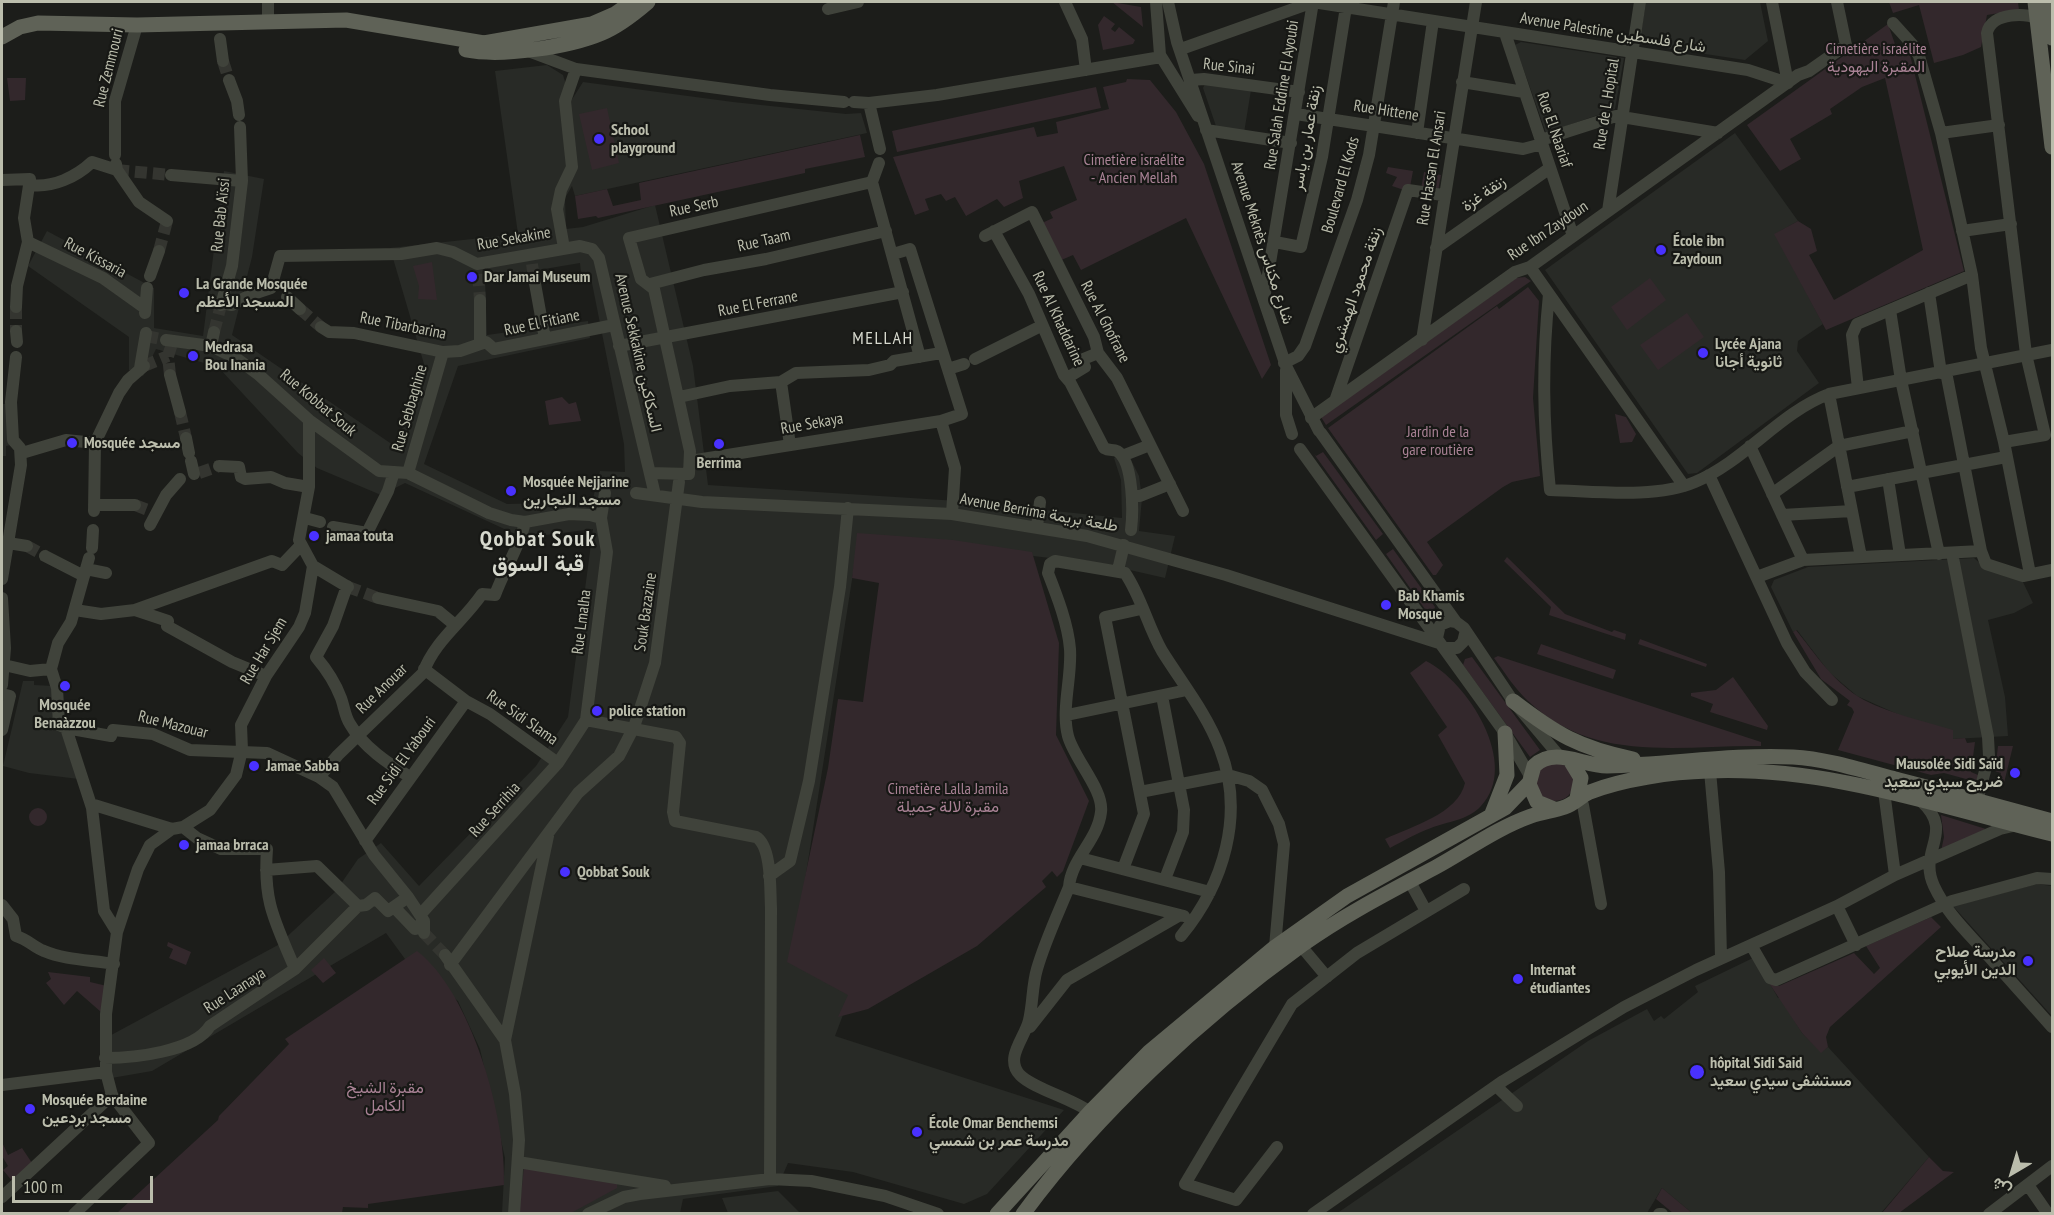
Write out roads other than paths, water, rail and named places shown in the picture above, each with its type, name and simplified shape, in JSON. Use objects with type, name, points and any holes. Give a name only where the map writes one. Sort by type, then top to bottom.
[{"type":"main road","points":[[2,37],[20,27],[38,23],[136,25],[221,32],[272,21],[346,20],[484,43],[592,24],[615,14],[632,2]]},
{"type":"main road","points":[[307,21],[486,54],[524,50],[602,33],[626,19],[648,2]]},
{"type":"main road","points":[[2047,2],[2045,21],[2052,147]]},
{"type":"main road","points":[[1513,701],[1566,739],[1590,749],[1648,762]]},
{"type":"main road","points":[[1491,816],[1507,775],[1505,733]]},
{"type":"main road","points":[[997,1214],[1090,1112],[1149,1052],[1275,947],[1347,896],[1491,816],[1516,798],[1539,761],[1550,757],[1565,758],[1599,766],[1744,756],[1812,759],[2052,821]]},
{"type":"main road","points":[[1565,758],[1581,778],[1577,798]]},
{"type":"main road","points":[[1023,1214],[1097,1126],[1158,1064],[1301,946],[1409,880],[1529,817],[1566,807],[1577,798],[1612,786],[1710,771],[1795,773],[1835,779],[2052,834]]},
{"type":"main road","points":[[1529,779],[1537,802],[1554,809]]},
{"type":"street","points":[[268,2],[272,21]]},
{"type":"street","points":[[272,21],[275,2]]},
{"type":"street","points":[[828,9],[858,2]]},
{"type":"street","points":[[1065,2],[1080,32],[1086,70]]},
{"type":"street","name":"Avenue Meknès شارع مكناس","points":[[1156,2],[1160,53],[1206,130]]},
{"type":"street","name":"Avenue Meknès شارع مكناس","points":[[1168,2],[1206,130],[1285,364],[1320,432],[1456,622]]},
{"type":"street","name":"Avenue Palestine شارع فلسطين","points":[[1181,46],[1313,2],[1748,70],[1788,82]]},
{"type":"street","name":"Rue Salah Eddine El Ayoubi","points":[[1264,300],[1313,2]]},
{"type":"street","name":"Boulevard El Kods","points":[[1285,364],[1298,356],[1305,346],[1357,200],[1374,126],[1394,2]]},
{"type":"street","name":"Rue Hassan El Ansari","points":[[1422,340],[1443,195],[1476,2]]},
{"type":"street","name":"Rue de L Hopital","points":[[1608,211],[1640,2]]},
{"type":"street","points":[[1772,2],[1788,82]]},
{"type":"street","name":"Rue Ibn Zaydoun","points":[[1310,415],[1331,404],[1515,273],[1530,267],[1788,82],[1846,45],[1837,2]]},
{"type":"street","name":"زنقة عمار بن ياسر","points":[[1275,242],[1301,247],[1329,119],[1346,7]]},
{"type":"street","points":[[2004,442],[2049,434],[2025,354],[1988,27],[1995,21],[2023,14],[2045,21]]},
{"type":"street","points":[[1417,133],[1433,21]]},
{"type":"street","points":[[1893,22],[1919,56],[1941,133],[1972,274],[1981,348],[1987,363],[2030,574]]},
{"type":"street","name":"Rue Zemmouri","points":[[116,162],[115,101],[136,25]]},
{"type":"street","points":[[221,32],[223,61]]},
{"type":"street","name":"Rue El Naariaf","points":[[1505,33],[1573,236]]},
{"type":"street","points":[[524,50],[576,69],[770,95],[869,104],[996,86],[1137,60],[1160,53],[1174,61],[1181,46],[1166,40],[1160,53]]},
{"type":"street","points":[[564,248],[557,209],[572,167],[565,101],[576,69]]},
{"type":"street","name":"Rue Sinai","points":[[1191,80],[1204,79],[1299,92]]},
{"type":"street","name":"Rue Bab Aïssi","points":[[229,80],[237,101],[240,121],[242,181],[232,266],[221,304],[232,305],[250,295],[273,289]]},
{"type":"street","points":[[1462,82],[1524,92]]},
{"type":"street","points":[[869,104],[880,149]]},
{"type":"street","name":"Rue Hittene","points":[[1296,114],[1523,149],[1621,116]]},
{"type":"street","points":[[1621,116],[1718,133]]},
{"type":"street","points":[[1941,133],[1999,125]]},
{"type":"street","points":[[1206,130],[1291,143]]},
{"type":"street","points":[[2,180],[49,185],[71,177],[92,162],[116,162],[139,202],[167,221]]},
{"type":"street","points":[[879,163],[872,182],[920,357]]},
{"type":"street","name":"زنقة غزة","points":[[1436,248],[1550,168]]},
{"type":"street","points":[[171,175],[242,181]]},
{"type":"street","points":[[16,307],[17,286],[27,242],[24,218],[30,182]]},
{"type":"street","name":"Rue Serb","points":[[690,460],[666,338],[650,284],[642,279],[628,238],[872,182]]},
{"type":"street","name":"زنقة محمود الهمشري","points":[[1331,404],[1408,190],[1443,195]]},
{"type":"street","name":"Rue Al Khaddarine","points":[[1032,212],[989,234],[1020,278],[1041,326],[1104,448],[1116,450],[1122,456]]},
{"type":"street","name":"Rue Al Ghofrane","points":[[1032,212],[1094,337],[1098,353],[1117,378],[1184,511]]},
{"type":"street","points":[[1962,231],[2011,224]]},
{"type":"street","name":"Rue Taam","points":[[650,284],[704,270],[766,259],[886,231]]},
{"type":"street","name":"Rue Kissaria","points":[[27,242],[103,278],[145,312],[149,282],[159,251]]},
{"type":"street","name":"Avenue Sekkakine السكاكين","points":[[564,248],[586,246],[596,252],[655,495]]},
{"type":"street","name":"Rue Sekakine","points":[[273,289],[280,256],[401,254],[445,249],[478,269],[532,259],[564,248]]},
{"type":"street","points":[[892,254],[910,249],[962,414],[941,421],[955,468],[952,514]]},
{"type":"street","points":[[1530,267],[1684,486]]},
{"type":"street","points":[[1858,388],[1852,331],[1857,324],[1972,274]]},
{"type":"street","points":[[534,278],[545,339]]},
{"type":"street","name":"Rue El Ferrane","points":[[619,346],[903,292]]},
{"type":"street","points":[[1929,293],[1943,372],[1965,465],[1981,551],[1986,564],[2017,575],[2052,570]]},
{"type":"street","points":[[1549,294],[1543,354],[1542,399],[1550,490],[1664,491],[1684,486],[1709,475],[1797,411],[1829,394],[2052,350]]},
{"type":"street","points":[[287,297],[300,309]]},
{"type":"street","points":[[480,300],[480,344]]},
{"type":"street","points":[[1890,310],[1901,380],[1939,554]]},
{"type":"street","name":"Rue El Fitiane","points":[[480,344],[489,344],[494,350],[615,326]]},
{"type":"street","points":[[948,369],[1041,326]]},
{"type":"street","name":"Rue Tibarbarina","points":[[321,327],[329,332],[354,333],[443,352],[460,351],[480,344]]},
{"type":"street","points":[[211,346],[214,332]]},
{"type":"street","points":[[135,505],[94,508],[95,443],[118,393],[142,367],[146,333]]},
{"type":"street","name":"Rue Kobbat Souk","points":[[166,340],[211,346],[236,358],[259,375],[309,420],[365,462],[379,471],[408,473]]},
{"type":"street","name":"Rue Sebbaghine","points":[[408,473],[443,352]]},
{"type":"street","points":[[679,397],[730,386],[781,382],[795,373],[869,370],[941,353]]},
{"type":"street","points":[[1067,378],[1085,367],[1081,360],[1098,353]]},
{"type":"street","points":[[2,579],[8,543],[5,524],[22,453],[13,440],[11,402],[16,357]]},
{"type":"street","name":"Avenue Meknès شارع مكناس","points":[[1285,364],[1286,415],[1292,434]]},
{"type":"street","points":[[170,375],[180,411]]},
{"type":"street","points":[[781,382],[790,445]]},
{"type":"street","points":[[1829,394],[1861,556]]},
{"type":"street","points":[[1286,415],[1288,409],[1294,405],[1301,406],[1310,415]]},
{"type":"street","points":[[309,420],[309,487],[305,518],[299,540],[313,566],[347,587],[333,626],[316,657],[329,673],[349,723],[358,735],[380,757],[410,777]]},
{"type":"street","name":"Rue Sekaya","points":[[690,460],[941,421]]},
{"type":"street","points":[[1772,494],[1839,446],[1913,431]]},
{"type":"street","points":[[150,525],[152,511],[165,495],[191,475],[186,438]]},
{"type":"street","points":[[22,453],[66,440],[95,443]]},
{"type":"street","points":[[1118,570],[1130,531],[1132,496],[1122,456],[1150,445]]},
{"type":"street","points":[[1750,446],[1803,560]]},
{"type":"street","points":[[1300,449],[1505,733],[1529,779]]},
{"type":"street","points":[[1848,486],[2006,457]]},
{"type":"street","points":[[650,473],[679,478],[689,474],[690,460]]},
{"type":"street","points":[[219,466],[239,467],[241,477],[245,479],[271,477],[285,483],[309,487]]},
{"type":"street","points":[[333,527],[367,533],[388,491],[394,472]]},
{"type":"street","points":[[408,473],[489,513],[525,522],[569,514],[601,518]]},
{"type":"street","points":[[1709,475],[1796,658],[1832,700]]},
{"type":"street","name":"Souk Bazazine","points":[[505,1040],[447,960],[485,922],[578,793],[619,756],[634,728],[656,663],[679,478]]},
{"type":"street","points":[[1888,479],[1900,555]]},
{"type":"street","points":[[1132,496],[1140,496],[1170,484]]},
{"type":"street","name":"Rue Lmalha","points":[[586,720],[607,552],[601,518],[605,493]]},
{"type":"street","points":[[636,493],[655,495]]},
{"type":"street","name":"Avenue Berrima طلعة بريمة","points":[[655,495],[702,502],[952,514],[1037,527],[1126,546],[1440,643]]},
{"type":"street","points":[[1037,527],[1040,502]]},
{"type":"street","points":[[769,876],[790,861],[809,781],[840,587],[848,508]]},
{"type":"street","points":[[1782,515],[1852,511]]},
{"type":"street","points":[[305,518],[320,522]]},
{"type":"street","name":"Rue Anouar","points":[[319,777],[424,669],[430,655],[484,593],[495,594],[505,567],[523,533],[525,522]]},
{"type":"street","points":[[93,530],[88,562],[75,610],[58,644],[51,669],[57,688],[59,725],[66,728],[96,825],[104,911],[117,932]]},
{"type":"street","points":[[8,543],[27,546]]},
{"type":"street","points":[[75,610],[100,614],[135,609],[272,561],[282,565],[301,545]]},
{"type":"street","points":[[1757,577],[1803,560],[1981,551]]},
{"type":"street","points":[[1953,553],[1988,737],[1989,756],[1977,801]]},
{"type":"street","points":[[45,556],[88,562],[106,573]]},
{"type":"street","points":[[1026,1032],[1037,968],[1069,887],[1070,878],[1098,825],[1102,805],[1073,750],[1068,734],[1070,649],[1048,567],[1059,561],[1118,570],[1127,576],[1158,644],[1188,690],[1220,749],[1232,798],[1231,824],[1222,862],[1210,891],[1195,919],[1181,936]]},
{"type":"street","name":"Rue Har Sjem","points":[[112,1095],[106,1072],[106,1014],[117,932],[142,858],[150,845],[210,810],[224,794],[239,768],[242,750],[241,725],[266,676],[299,627],[305,613],[313,566]]},
{"type":"street","points":[[2,598],[5,622],[2,685]]},
{"type":"street","points":[[378,598],[438,611],[455,625]]},
{"type":"street","points":[[135,609],[168,621],[167,626],[206,648],[266,676]]},
{"type":"street","points":[[1123,869],[1144,814],[1105,617],[1141,609]]},
{"type":"street","points":[[1440,643],[1440,626],[1450,621],[1456,622],[1513,701],[1565,758]]},
{"type":"street","points":[[1440,643],[1457,648],[1463,642],[1465,634]]},
{"type":"street","points":[[4,665],[30,671],[51,669]]},
{"type":"street","name":"Rue Sidi Slama","points":[[424,669],[466,701],[490,714],[558,763]]},
{"type":"street","points":[[1067,715],[1188,690]]},
{"type":"street","points":[[2,694],[10,696],[2,730]]},
{"type":"street","points":[[1162,696],[1180,785],[1183,832],[1165,879]]},
{"type":"street","name":"Rue Sidi El Yabouri","points":[[365,841],[466,701]]},
{"type":"street","points":[[586,720],[668,734],[679,740],[673,812],[675,821],[758,838],[764,845],[769,876],[772,999],[770,1179]]},
{"type":"street","name":"Rue Serrihia","points":[[423,923],[558,763],[586,720]]},
{"type":"street","name":"Rue Mazouar","points":[[66,728],[111,736],[112,730],[145,732],[197,750],[242,750]]},
{"type":"street","points":[[242,750],[267,753],[319,777],[333,787],[365,841],[408,897],[423,923],[415,929],[394,907]]},
{"type":"street","points":[[1710,771],[1716,841],[1721,958]]},
{"type":"street","points":[[1140,792],[1228,775],[1249,781],[1262,790],[1282,834],[1275,947]]},
{"type":"street","points":[[1884,791],[1896,875]]},
{"type":"street","points":[[1577,798],[1583,805],[1601,904]]},
{"type":"street","points":[[1921,801],[1930,809],[1936,826],[1934,846],[1928,862],[1930,878],[1943,906],[2052,1027]]},
{"type":"street","points":[[91,804],[178,828],[221,849],[267,849],[268,906],[295,969]]},
{"type":"street","points":[[1313,1214],[1496,1086],[1623,1007],[1721,958],[1838,906],[1896,875],[2000,830],[2017,825]]},
{"type":"street","points":[[514,1214],[518,1162],[516,1094],[505,1040],[549,831]]},
{"type":"street","points":[[1080,858],[1210,891]]},
{"type":"street","points":[[266,870],[317,866],[358,906],[366,905],[375,898],[388,911],[408,897]]},
{"type":"street","points":[[1751,945],[1770,978],[1774,980],[1943,906],[2037,878],[2052,879]]},
{"type":"street","points":[[1409,880],[1426,911]]},
{"type":"street","points":[[1069,887],[1195,919]]},
{"type":"street","points":[[1277,1147],[1236,1200],[1185,1184],[1292,1004],[1357,953],[1464,889]]},
{"type":"street","points":[[2,905],[13,919],[16,936],[30,940],[46,952],[114,964]]},
{"type":"street","name":"Rue Laanaya","points":[[105,1058],[136,1058],[182,1045],[295,969],[358,906]]},
{"type":"street","points":[[1838,906],[1856,945]]},
{"type":"street","points":[[1090,1112],[1076,1101],[1020,1075],[1014,1055],[1026,1032],[1067,980],[1180,915]]},
{"type":"street","points":[[1301,946],[1327,977]]},
{"type":"street","points":[[2,1085],[106,1072]]},
{"type":"street","points":[[1496,1086],[1517,1106]]},
{"type":"street","points":[[2,1197],[112,1095],[149,1143],[74,1214]]},
{"type":"street","points":[[518,1162],[678,1188]]},
{"type":"street","points":[[1994,1212],[2052,1166]]},
{"type":"street","points":[[588,1214],[624,1197],[678,1188],[770,1179],[844,1186],[938,1214]]},
{"type":"street","points":[[2028,1185],[2048,1214]]},
{"type":"tunnel","points":[[223,61],[229,80]]},
{"type":"tunnel","points":[[117,170],[171,175]]},
{"type":"tunnel","points":[[159,251],[167,221]]},
{"type":"tunnel","points":[[532,264],[534,278]]},
{"type":"tunnel","points":[[478,274],[480,300]]},
{"type":"tunnel","points":[[214,332],[221,305]]},
{"type":"tunnel","points":[[16,307],[16,331]]},
{"type":"tunnel","points":[[300,309],[321,327]]},
{"type":"tunnel","points":[[146,336],[166,340]]},
{"type":"tunnel","points":[[170,375],[168,356],[173,341]]},
{"type":"tunnel","points":[[144,366],[168,356]]},
{"type":"tunnel","points":[[180,412],[186,438]]},
{"type":"tunnel","points":[[199,473],[219,466]]},
{"type":"tunnel","points":[[135,505],[148,510]]},
{"type":"tunnel","points":[[27,546],[45,556]]},
{"type":"tunnel","points":[[348,587],[378,598]]},
{"type":"tunnel","points":[[424,933],[445,955]]},
{"type":"place","name":"School playground","points":[[599,139]]},
{"type":"place","name":"École ibn Zaydoun","points":[[1661,250]]},
{"type":"place","name":"Dar Jamai Museum","points":[[472,277]]},
{"type":"place","name":"La Grande Mosquée المسجد الأعظم","points":[[184,293]]},
{"type":"place","name":"Lycée Ajana ثانوية أجانا","points":[[1703,353]]},
{"type":"place","name":"Medrasa Bou Inania","points":[[193,356]]},
{"type":"place","name":"Mosquée مسجد","points":[[72,443]]},
{"type":"place","name":"Berrima","points":[[719,444]]},
{"type":"place","name":"Mosquée Nejjarine مسجد النجارين","points":[[511,491]]},
{"type":"place","name":"jamaa touta","points":[[314,536]]},
{"type":"place","name":"Bab Khamis Mosque","points":[[1386,605]]},
{"type":"place","name":"Mosquée Benaàzzou","points":[[65,686]]},
{"type":"place","name":"police station","points":[[597,711]]},
{"type":"place","name":"Jamae Sabba","points":[[254,766]]},
{"type":"place","name":"Mausolée Sidi Saïd ضريح سيدي سعيد","points":[[2015,773]]},
{"type":"place","name":"jamaa brraca","points":[[184,845]]},
{"type":"place","name":"Qobbat Souk","points":[[565,872]]},
{"type":"place","name":"مدرسة صلاح الدين الأيوبي","points":[[2028,961]]},
{"type":"place","name":"Internat étudiantes","points":[[1518,979]]},
{"type":"place","name":"hôpital Sidi Said مستشفى سيدي سعيد","points":[[1697,1072]]},
{"type":"place","name":"Mosquée Berdaine مسجد بردعين","points":[[30,1109]]},
{"type":"place","name":"École Omar Benchemsi مدرسة عمر بن شمسي","points":[[917,1132]]},
{"type":"district","name":"MELLAH","points":[[883,339]]},
{"type":"district","name":"Qobbat Souk قبة السوق","points":[[538,552]]},
{"type":"park label","name":"Cimetière israélite المقبرة اليهودية","points":[[1876,58]]},
{"type":"park label","name":"Cimetière israélite - Ancien Mellah","points":[[1134,169]]},
{"type":"park label","name":"Jardin de la gare routière","points":[[1438,441]]},
{"type":"park label","name":"Cimetière Lalla Jamila مقبرة لالة جميلة","points":[[948,798]]},
{"type":"park label","name":"مقبرة الشيخ الكامل","points":[[385,1097]]}]
